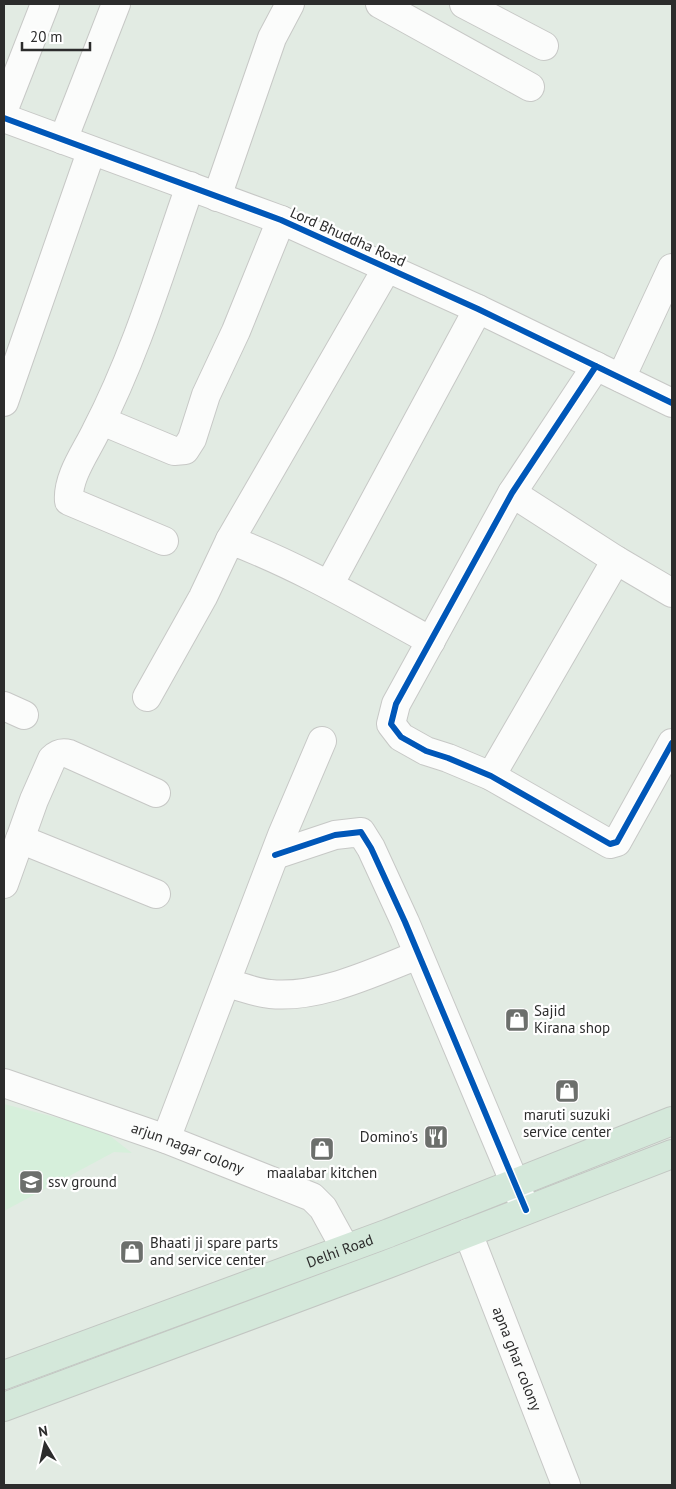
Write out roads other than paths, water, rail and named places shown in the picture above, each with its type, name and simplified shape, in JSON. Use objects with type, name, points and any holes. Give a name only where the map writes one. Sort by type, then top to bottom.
[{"type":"main road","name":"Delhi Road","points":[[4,1375],[345,1248],[672,1121]]},
{"type":"main road","name":"Delhi Road","points":[[4,1407],[468,1233],[672,1154]]},
{"type":"street","points":[[4,109],[45,4]]},
{"type":"street","points":[[64,140],[116,4]]},
{"type":"street","points":[[217,197],[272,38],[290,4]]},
{"type":"street","points":[[380,4],[530,87]]},
{"type":"street","points":[[464,4],[544,46]]},
{"type":"street","name":"Lord Bhuddha Road","points":[[4,118],[91,152],[281,220],[478,309],[672,402]]},
{"type":"street","points":[[4,402],[91,152]]},
{"type":"street","points":[[164,541],[69,500],[68,490],[73,476],[102,421],[139,334],[190,186]]},
{"type":"street","points":[[102,421],[174,451],[180,452],[189,446],[206,395],[236,331],[281,220]]},
{"type":"street","points":[[147,697],[203,597],[230,540],[387,268]]},
{"type":"street","points":[[621,378],[672,268]]},
{"type":"street","points":[[329,585],[478,309]]},
{"type":"street","points":[[596,366],[512,493],[396,704],[391,724],[401,737],[426,751],[491,776],[614,844],[617,842],[672,743]]},
{"type":"street","points":[[512,493],[616,560],[672,593]]},
{"type":"street","points":[[230,540],[260,551],[329,585],[430,641]]},
{"type":"street","points":[[491,776],[616,560]]},
{"type":"street","points":[[166,1139],[274,855],[322,741]]},
{"type":"street","points":[[4,884],[52,759],[62,752],[156,793]]},
{"type":"street","points":[[274,855],[335,835],[361,832],[371,848],[418,954],[526,1210]]},
{"type":"street","points":[[20,839],[156,894]]},
{"type":"street","points":[[226,983],[270,994],[303,993],[351,981],[418,954]]},
{"type":"street","name":"arjun nagar colony","points":[[4,1083],[166,1139],[312,1197],[324,1208],[345,1248]]},
{"type":"street","name":"apna ghar colony","points":[[468,1233],[566,1485]]},
{"type":"place","name":"Sajid Kirana shop","points":[[517,1020]]},
{"type":"place","name":"maruti suzuki service center","points":[[567,1091]]},
{"type":"place","name":"Domino's","points":[[436,1137]]},
{"type":"place","name":"maalabar kitchen","points":[[322,1149]]},
{"type":"place","name":"ssv ground","points":[[31,1182]]},
{"type":"place","name":"Bhaati ji spare parts and service center","points":[[132,1252]]}]
